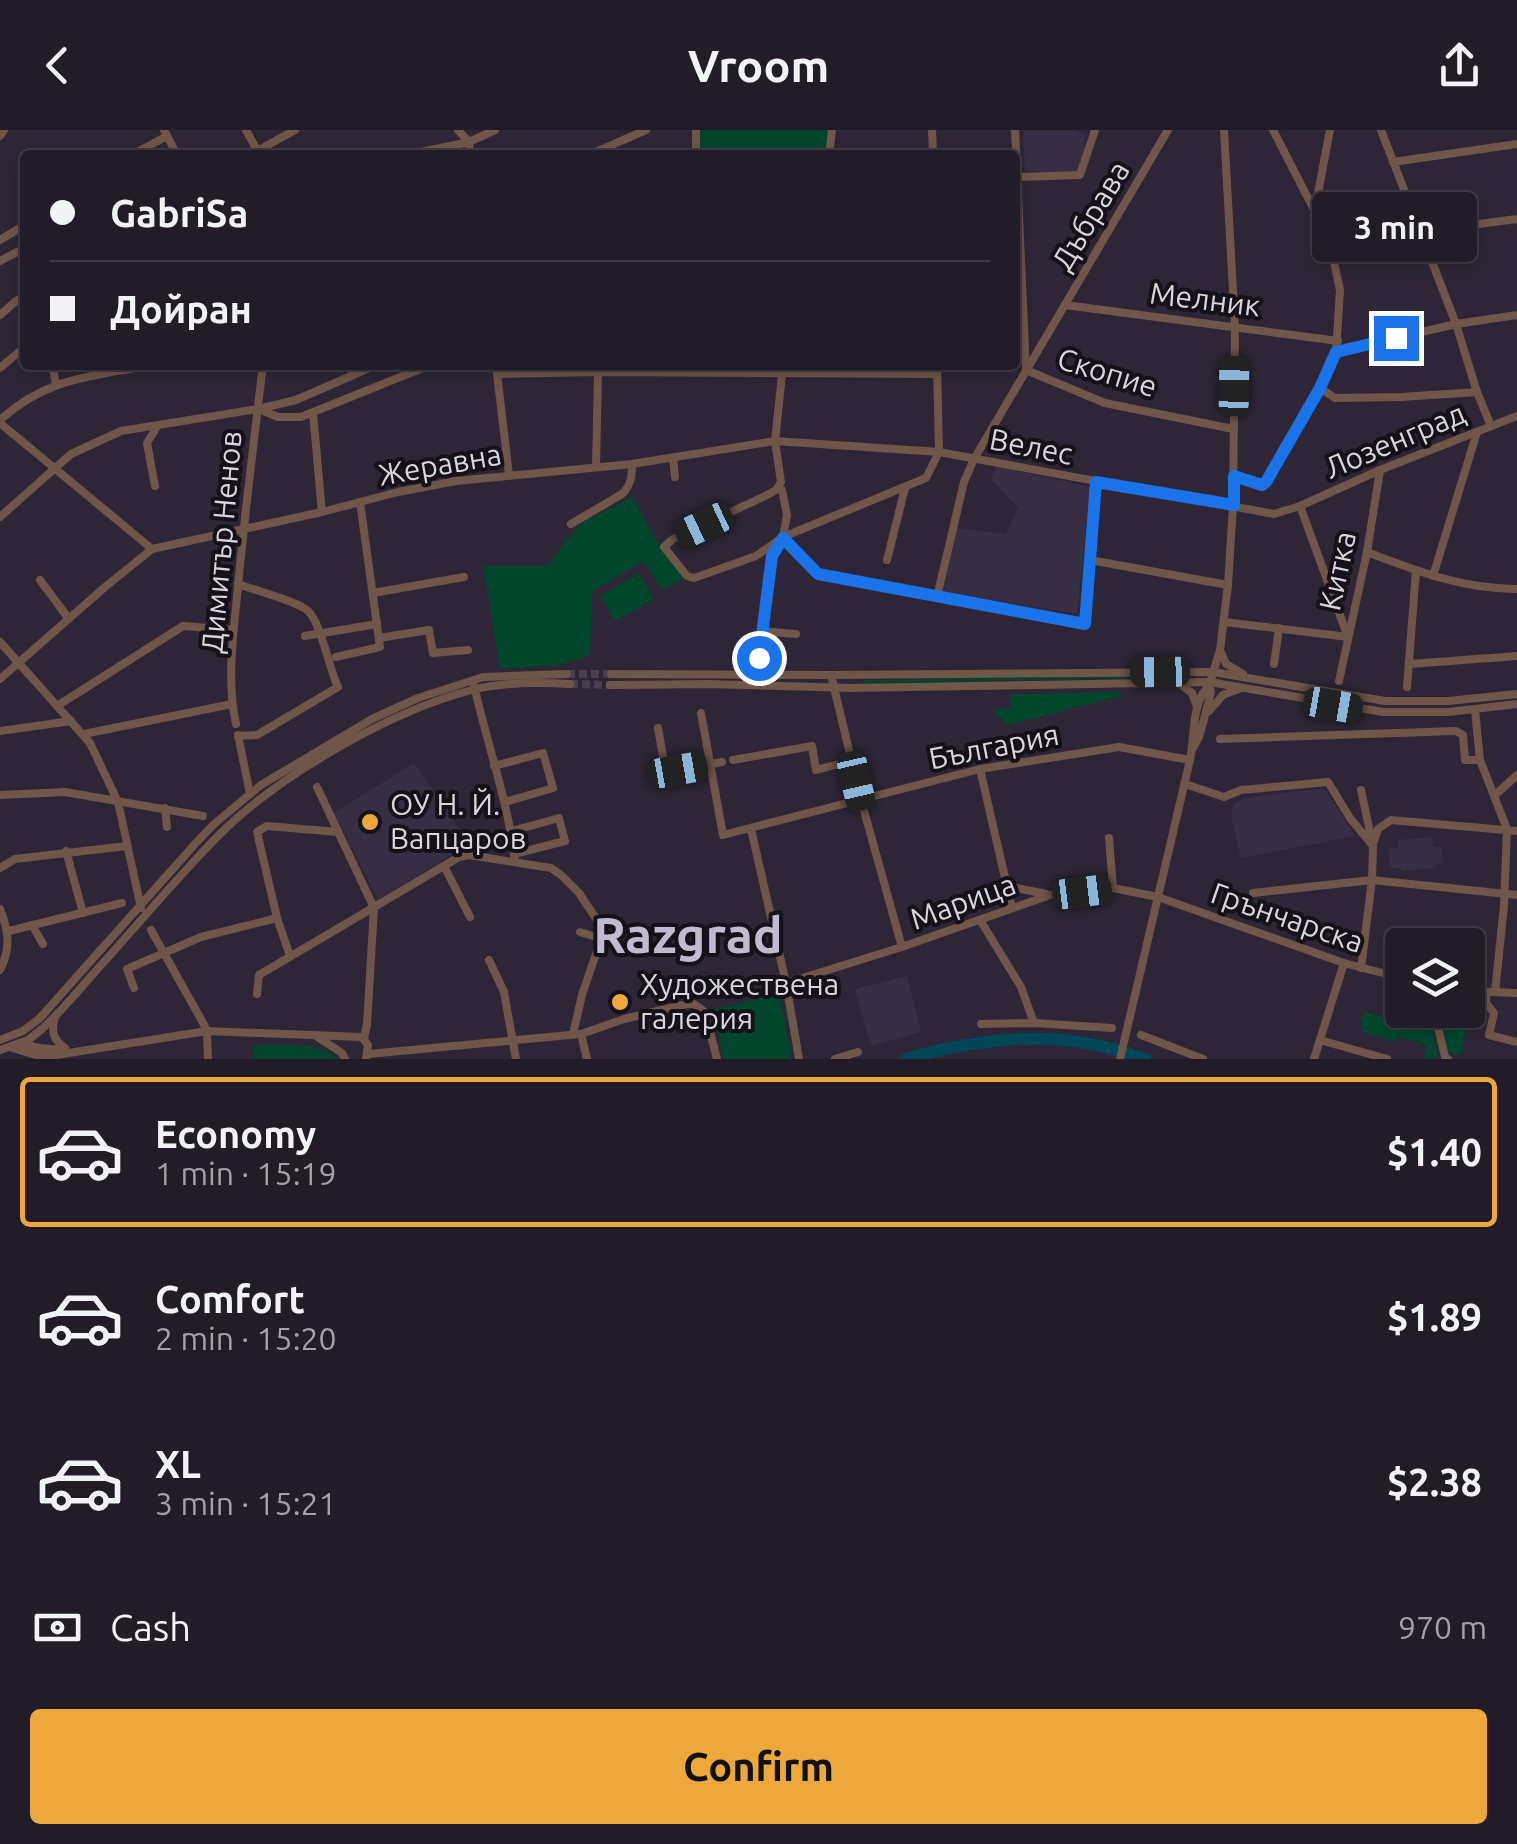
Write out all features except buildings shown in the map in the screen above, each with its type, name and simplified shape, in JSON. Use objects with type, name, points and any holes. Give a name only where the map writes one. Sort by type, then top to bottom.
[{"type":"street","points":[[0,136],[4,130]]},
{"type":"street","points":[[262,150],[295,130]]},
{"type":"street","points":[[458,130],[469,142],[470,150]]},
{"type":"street","points":[[431,150],[469,142],[495,130]]},
{"type":"street","points":[[600,150],[646,130]]},
{"type":"street","points":[[1020,177],[1080,175],[1095,130]]},
{"type":"street","name":"Дъбрава","points":[[937,597],[964,482],[974,458],[1168,130]]},
{"type":"street","points":[[1120,1059],[1193,748],[1192,736],[1211,692],[1224,622],[1234,505],[1236,326],[1224,130]]},
{"type":"street","points":[[1234,476],[1262,485],[1266,482],[1320,388],[1338,341],[1340,290],[1329,239],[1274,130]]},
{"type":"street","points":[[1315,211],[1330,130]]},
{"type":"street","points":[[1381,130],[1456,324],[1490,426]]},
{"type":"street","points":[[140,150],[165,133]]},
{"type":"street","points":[[1393,162],[1517,144]]},
{"type":"street","points":[[1329,239],[1517,219]]},
{"type":"street","points":[[1020,267],[1026,370]]},
{"type":"street","points":[[0,315],[20,299]]},
{"type":"street","name":"Мелник","points":[[1065,305],[1338,341]]},
{"type":"street","points":[[1336,352],[1517,314]]},
{"type":"street","points":[[1024,338],[1040,344]]},
{"type":"street","points":[[0,368],[20,351]]},
{"type":"street","points":[[53,370],[56,384]]},
{"type":"street","points":[[125,370],[56,384],[16,405],[0,421],[152,549]]},
{"type":"street","name":"Димитър Ненов","points":[[250,794],[232,704],[234,630],[262,370]]},
{"type":"street","points":[[0,516],[71,454],[121,431],[296,400],[365,370]]},
{"type":"street","points":[[258,409],[290,418],[313,413],[418,370]]},
{"type":"street","points":[[509,476],[496,370],[721,370]]},
{"type":"street","points":[[759,658],[772,556],[783,538],[787,516],[774,441],[783,370]]},
{"type":"street","points":[[781,486],[664,547],[687,576],[694,578],[756,556],[783,538],[926,478],[938,452],[937,370]]},
{"type":"street","name":"Скопие","points":[[1026,370],[1106,403],[1234,428]]},
{"type":"street","points":[[596,467],[598,372]]},
{"type":"street","points":[[1320,388],[1335,398],[1477,392]]},
{"type":"street","points":[[313,413],[322,512]]},
{"type":"street","name":"Лозенград","points":[[1234,505],[1274,514],[1300,506],[1517,416]]},
{"type":"street","points":[[155,486],[147,443],[158,425]]},
{"type":"street","points":[[1433,576],[1477,431]]},
{"type":"street","name":"Жеравна","points":[[0,679],[152,549],[456,481],[632,464],[774,441],[938,452]]},
{"type":"street","name":"Велес","points":[[938,452],[1234,505]]},
{"type":"street","points":[[673,458],[675,476]]},
{"type":"street","points":[[570,524],[622,494],[632,478],[632,464]]},
{"type":"street","name":"Китка","points":[[1339,681],[1380,470]]},
{"type":"street","points":[[783,538],[818,574],[1085,624],[1096,482]]},
{"type":"street","points":[[887,560],[905,488]]},
{"type":"street","points":[[336,656],[380,647],[360,502]]},
{"type":"street","points":[[1224,622],[1348,637],[1300,506]]},
{"type":"street","points":[[1367,552],[1459,584],[1517,589]]},
{"type":"street","points":[[1090,560],[1228,585]]},
{"type":"street","points":[[1407,687],[1416,571]]},
{"type":"street","points":[[372,593],[464,577]]},
{"type":"street","points":[[40,580],[69,620]]},
{"type":"street","points":[[237,731],[257,736],[338,687],[321,634],[306,609],[238,584]]},
{"type":"street","points":[[306,636],[377,624]]},
{"type":"street","points":[[57,706],[183,626],[234,630]]},
{"type":"street","points":[[1274,664],[1279,628]]},
{"type":"street","points":[[379,638],[429,630],[434,653],[468,650]]},
{"type":"street","points":[[762,630],[796,634]]},
{"type":"street","points":[[0,642],[84,734],[118,802],[139,906],[146,916]]},
{"type":"street","points":[[1220,650],[1226,664],[1247,676]]},
{"type":"street","points":[[1410,664],[1517,656]]},
{"type":"street","points":[[611,674],[1214,672],[1385,701],[1448,701],[1517,694]]},
{"type":"street","points":[[4,1049],[37,1034],[56,1016],[217,837],[287,780],[395,719],[474,685],[501,675],[567,674]]},
{"type":"street","points":[[831,676],[860,800],[902,947]]},
{"type":"street","points":[[1175,682],[1192,693],[1201,716]]},
{"type":"street","points":[[610,685],[834,688],[1175,682],[1247,687],[1382,712],[1476,710],[1517,704]]},
{"type":"street","points":[[0,1040],[24,1031],[54,1004],[213,825],[250,794],[308,756],[418,698],[474,685],[570,684]]},
{"type":"street","points":[[474,685],[512,831],[515,858]]},
{"type":"street","points":[[1201,716],[1223,695],[1247,687]]},
{"type":"street","points":[[84,734],[232,704]]},
{"type":"street","points":[[1476,710],[1480,760],[1512,830],[1486,1003],[1494,1014],[1489,1035],[1517,1042]]},
{"type":"street","points":[[701,713],[723,835],[750,828],[800,1059]]},
{"type":"street","points":[[0,730],[71,721]]},
{"type":"street","points":[[658,728],[666,773],[722,762]]},
{"type":"street","points":[[1220,738],[1456,731],[1463,734],[1465,760],[1480,760]]},
{"type":"street","points":[[733,760],[812,746],[816,770],[851,761]]},
{"type":"street","name":"България","points":[[750,828],[980,769],[1119,747],[1190,760]]},
{"type":"street","points":[[494,766],[543,753],[553,788],[505,802]]},
{"type":"street","points":[[980,769],[1012,908]]},
{"type":"street","points":[[1495,795],[1517,776]]},
{"type":"street","points":[[1184,784],[1224,797],[1241,790],[1328,782],[1373,846]]},
{"type":"street","points":[[317,788],[374,908],[364,1038]]},
{"type":"street","points":[[1361,790],[1373,846],[1361,968]]},
{"type":"street","points":[[0,795],[65,792],[203,816]]},
{"type":"street","points":[[165,808],[166,827]]},
{"type":"street","points":[[512,831],[559,818],[565,841],[515,858]]},
{"type":"street","points":[[1373,846],[1378,828],[1390,820],[1512,830]]},
{"type":"street","points":[[290,956],[257,832],[267,826],[338,832]]},
{"type":"street","points":[[1109,838],[1113,888]]},
{"type":"street","points":[[0,868],[16,859],[127,846]]},
{"type":"street","points":[[66,851],[82,913]]},
{"type":"street","points":[[258,994],[258,975],[459,857],[515,858],[551,868],[569,882],[601,926],[605,940],[582,995],[577,1034],[587,1059]]},
{"type":"street","points":[[444,866],[470,917]]},
{"type":"street","points":[[1253,892],[1372,880],[1517,895]]},
{"type":"street","points":[[1007,886],[1050,895]]},
{"type":"street","name":"Марица","points":[[786,983],[1050,895],[1113,888],[1158,897]]},
{"type":"street","name":"Грънчарска","points":[[1158,897],[1385,974]]},
{"type":"street","points":[[9,931],[122,903]]},
{"type":"street","points":[[0,909],[9,931],[6,958],[0,970]]},
{"type":"street","points":[[134,988],[127,969],[201,937],[277,918]]},
{"type":"street","points":[[980,920],[1021,987],[1034,1023]]},
{"type":"street","points":[[32,925],[43,944]]},
{"type":"street","points":[[152,930],[206,1031],[208,1059]]},
{"type":"street","points":[[580,932],[605,940]]},
{"type":"street","points":[[489,960],[504,992],[516,1059]]},
{"type":"street","points":[[1314,1059],[1344,963]]},
{"type":"street","points":[[1485,992],[1517,994]]},
{"type":"street","points":[[4,1049],[50,1056],[206,1031],[356,1035],[368,1045],[367,1056],[577,1034],[686,1004],[705,1012],[717,1059]]},
{"type":"street","points":[[56,1016],[53,1035],[69,1050]]},
{"type":"street","points":[[981,1024],[1112,1028]]},
{"type":"street","points":[[1438,1028],[1445,1059]]},
{"type":"street","points":[[21,1043],[24,1031]]},
{"type":"street","points":[[312,1034],[343,1056]]},
{"type":"street","points":[[1141,1035],[1202,1059]]},
{"type":"street","points":[[343,1056],[342,1044],[348,1037]]},
{"type":"street","points":[[0,1040],[38,1048],[83,1050]]},
{"type":"street","points":[[1320,1040],[1386,1059]]},
{"type":"street","points":[[21,1043],[28,1052]]},
{"type":"street","points":[[835,1059],[858,1052]]},
{"type":"shaded area","points":[[1023,130],[1074,130],[1086,134],[1077,172],[1025,171]]},
{"type":"shaded area","points":[[996,466],[1090,487],[1077,614],[944,592],[956,528],[1006,534],[1018,508],[991,479]]},
{"type":"shaded area","name":"ОУ Н. Й. Вапцаров","points":[[414,763],[470,844],[378,899],[334,813]]},
{"type":"shaded area","points":[[1324,788],[1355,836],[1241,858],[1231,817],[1234,804],[1244,798]]},
{"type":"shaded area","points":[[1432,837],[1433,847],[1441,847],[1443,863],[1436,864],[1436,868],[1391,869],[1388,849],[1399,848],[1398,840]]},
{"type":"shaded area","points":[[907,976],[921,1032],[871,1046],[855,989]]},
{"type":"green space","points":[[699,130],[827,130],[825,150],[699,147]]},
{"type":"green space","points":[[632,497],[661,549],[684,578],[663,590],[643,561],[592,592],[590,655],[563,664],[500,669],[483,566],[547,566],[579,524]]},
{"type":"green space","points":[[639,573],[654,599],[615,621],[600,596]]},
{"type":"green space","points":[[1189,675],[865,683],[864,680]]},
{"type":"green space","points":[[1120,692],[1121,696],[1007,725],[992,709],[1011,708],[1010,694]]},
{"type":"green space","points":[[779,994],[790,1059],[723,1059],[713,1009]]},
{"type":"green space","points":[[1364,1012],[1385,1017],[1385,1028],[1434,1028],[1438,1059],[1424,1059],[1427,1045],[1398,1037],[1396,1042],[1362,1032]]},
{"type":"green space","points":[[1444,1028],[1467,1028],[1460,1055],[1447,1052]]},
{"type":"green space","points":[[254,1045],[309,1046],[338,1059],[253,1059]]},
{"type":"waterway","points":[[906,1059],[975,1043],[1022,1039],[1092,1044],[1145,1059]]},
{"type":"tunnel","points":[[567,674],[611,674]]},
{"type":"tunnel","points":[[570,684],[610,685]]},
{"type":"place","name":"ОУ Н. Й. Вапцаров","points":[[370,822]]},
{"type":"place","name":"Художествена галерия","points":[[620,1002]]},
{"type":"district","name":"Razgrad","points":[[688,935]]},
{"type":"route","points":[[759,658],[772,556],[783,538],[818,574],[1085,624],[1096,482],[1234,505],[1234,476],[1262,485],[1266,482],[1336,352],[1396,338]]}]
